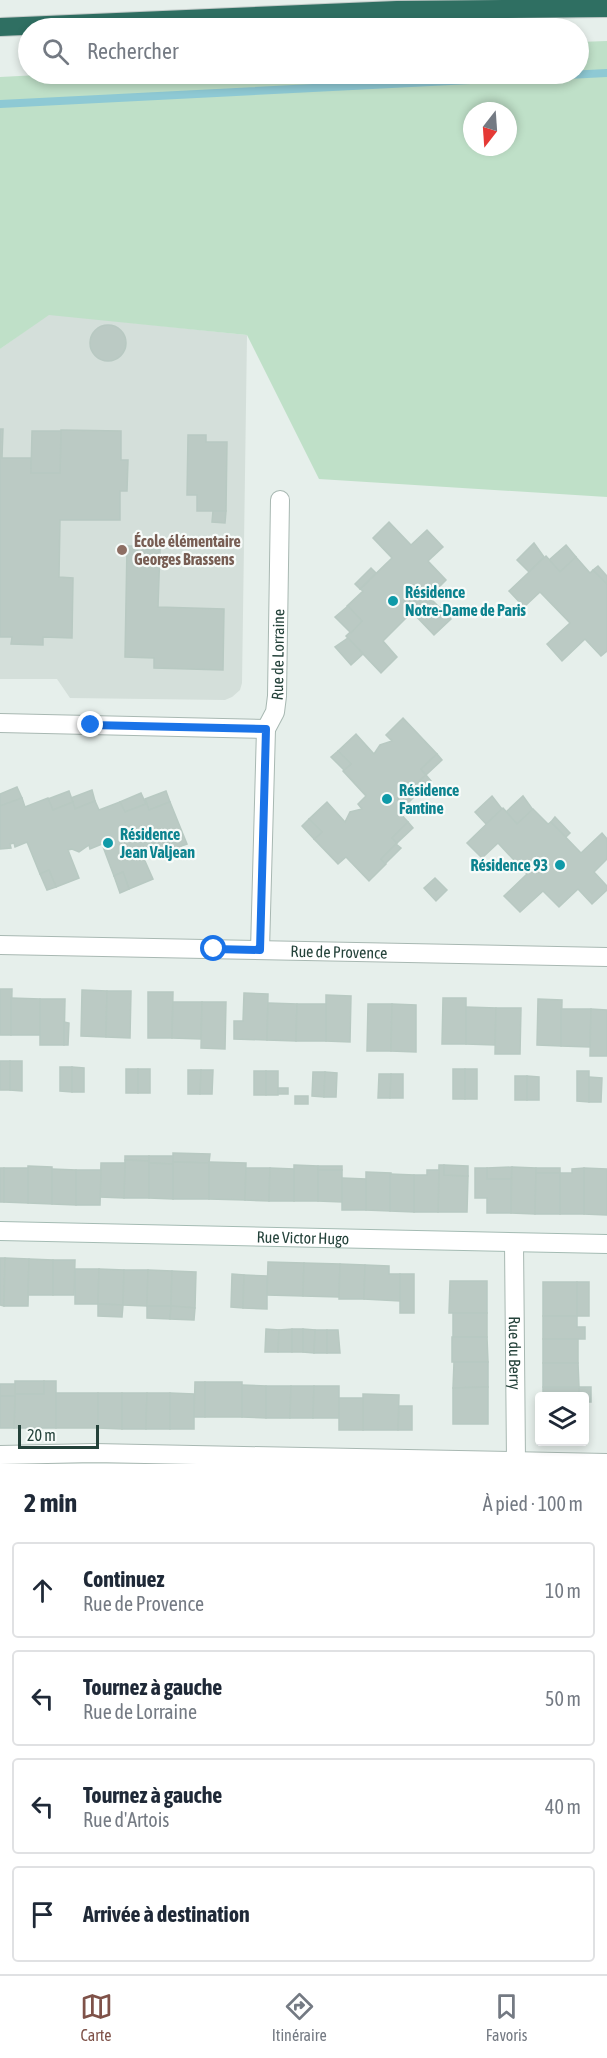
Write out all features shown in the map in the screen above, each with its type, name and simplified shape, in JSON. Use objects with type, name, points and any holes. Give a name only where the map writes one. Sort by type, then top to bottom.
[{"type":"highway","points":[[210,18],[397,10],[607,8]]},
{"type":"highway","points":[[0,27],[18,26]]},
{"type":"street","name":"Rue de Lorraine","points":[[260,950],[266,729],[275,712],[277,696],[280,500]]},
{"type":"street","points":[[0,723],[266,729]]},
{"type":"street","name":"Rue de Provence","points":[[0,945],[607,957]]},
{"type":"street","name":"Rue Victor Hugo","points":[[0,1231],[607,1244]]},
{"type":"street","name":"Rue du Berry","points":[[514,1243],[516,1461]]},
{"type":"street","points":[[0,1455],[607,1463]]},
{"type":"shaded area","name":"École élémentaire Georges Brassens","points":[[49,314],[247,335],[242,683],[240,690],[232,697],[225,700],[70,698],[57,679],[0,679],[0,349]]},
{"type":"green space","points":[[607,41],[607,497],[319,479],[247,335],[49,315],[0,349],[0,77],[18,76],[18,84],[589,84],[589,42]]},
{"type":"building","points":[[108,325],[121,330],[126,343],[121,356],[108,361],[95,356],[90,343],[95,330]]},
{"type":"building","points":[[0,429],[3,429],[2,458],[31,458],[31,473],[60,473],[61,430],[121,431],[121,460],[128,460],[127,491],[120,491],[120,520],[60,520],[59,577],[73,578],[72,638],[43,637],[43,645],[11,644],[12,637],[0,637]]},
{"type":"building","points":[[32,431],[61,431],[60,473],[31,473]]},
{"type":"building","points":[[188,435],[206,435],[206,442],[227,442],[226,511],[197,511],[197,495],[187,495]]},
{"type":"building","points":[[213,511],[226,511],[225,523],[212,522]]},
{"type":"building","name":"Résidence Notre-Dame de Paris","points":[[389,522],[411,545],[427,530],[443,547],[428,561],[446,580],[429,597],[451,619],[434,635],[412,612],[383,641],[397,657],[381,673],[346,636],[362,621],[347,606],[363,591],[360,589],[392,558],[373,538]]},
{"type":"building","points":[[534,543],[544,557],[529,572],[517,560]]},
{"type":"building","points":[[566,545],[576,557],[560,572],[549,560]]},
{"type":"building","points":[[127,546],[134,546],[134,549],[160,549],[158,607],[224,609],[223,670],[154,668],[154,658],[125,657]]},
{"type":"building","points":[[546,556],[560,572],[576,557],[590,573],[593,570],[607,584],[607,651],[601,656],[585,639],[562,661],[547,644],[570,623],[540,592],[524,607],[509,591]]},
{"type":"building","points":[[598,566],[607,576],[607,584],[593,570]]},
{"type":"building","points":[[371,568],[376,573],[360,589],[355,584]]},
{"type":"building","points":[[348,606],[362,621],[351,633],[335,617]]},
{"type":"building","points":[[348,638],[363,654],[351,665],[335,647]]},
{"type":"building","name":"Résidence Fantine","points":[[403,718],[437,754],[421,769],[426,775],[410,790],[415,796],[399,812],[408,822],[392,838],[397,843],[381,859],[386,864],[369,881],[346,857],[338,864],[314,839],[322,832],[309,819],[327,802],[345,822],[350,812],[362,809],[358,804],[366,796],[343,771],[351,764],[338,751],[356,734],[374,754],[380,745],[392,741],[386,735]]},
{"type":"building","points":[[338,751],[351,764],[344,770],[331,757]]},
{"type":"building","points":[[437,754],[442,760],[426,775],[421,769]]},
{"type":"building","points":[[426,775],[431,781],[414,796],[410,790]]},
{"type":"building","points":[[17,787],[22,798],[0,806],[0,794]]},
{"type":"building","points":[[92,790],[95,801],[75,809],[71,798]]},
{"type":"building","points":[[69,791],[73,802],[53,810],[48,799]]},
{"type":"building","points":[[166,791],[170,802],[149,810],[145,799]]},
{"type":"building","points":[[141,793],[146,804],[125,812],[120,802]]},
{"type":"building","points":[[492,796],[502,809],[486,824],[475,812]]},
{"type":"building","points":[[523,796],[533,810],[517,824],[506,812]]},
{"type":"building","name":"Résidence Jean Valjean","points":[[22,798],[25,807],[48,798],[53,810],[73,802],[75,809],[95,801],[99,810],[120,802],[125,812],[146,804],[145,799],[149,810],[170,802],[187,844],[165,852],[163,848],[154,854],[146,850],[141,852],[153,879],[129,889],[123,872],[114,876],[102,844],[90,849],[89,845],[79,852],[68,850],[79,878],[56,887],[49,870],[40,874],[27,842],[15,847],[14,843],[10,844],[11,848],[0,849],[0,806]]},
{"type":"building","name":"Résidence 93","points":[[503,808],[517,824],[533,809],[548,824],[551,822],[581,853],[602,833],[607,839],[607,859],[594,872],[607,886],[607,890],[592,904],[578,889],[559,907],[543,891],[520,912],[504,896],[527,874],[498,843],[482,858],[467,843]]},
{"type":"building","points":[[555,817],[570,833],[566,837],[551,822]]},
{"type":"building","points":[[309,819],[322,832],[314,839],[302,826]]},
{"type":"building","points":[[408,822],[413,828],[397,843],[392,838]]},
{"type":"building","points":[[396,844],[401,848],[385,864],[381,859]]},
{"type":"building","points":[[49,870],[56,887],[47,890],[40,874]]},
{"type":"building","points":[[123,872],[129,889],[120,893],[114,876]]},
{"type":"building","points":[[435,878],[447,890],[436,901],[424,888]]},
{"type":"building","points":[[0,989],[12,989],[11,1035],[0,1035]]},
{"type":"building","points":[[82,990],[107,991],[106,1037],[81,1036]]},
{"type":"building","points":[[107,991],[131,991],[130,1038],[106,1037]]},
{"type":"building","points":[[148,992],[173,992],[172,1038],[148,1038]]},
{"type":"building","points":[[244,993],[268,994],[267,1040],[234,1039],[234,1021],[243,1021]]},
{"type":"building","points":[[326,995],[351,996],[350,1042],[326,1041]]},
{"type":"building","points":[[11,998],[40,999],[40,1035],[11,1035]]},
{"type":"building","points":[[443,998],[466,998],[466,1044],[442,1044]]},
{"type":"building","points":[[40,999],[65,999],[64,1045],[40,1045]]},
{"type":"building","points":[[538,999],[562,1000],[561,1046],[537,1045]]},
{"type":"building","points":[[173,1002],[202,1002],[201,1039],[172,1038]]},
{"type":"building","points":[[202,1002],[226,1002],[225,1049],[201,1048]]},
{"type":"building","points":[[268,1003],[297,1004],[296,1041],[267,1040]]},
{"type":"building","points":[[297,1004],[326,1004],[326,1041],[296,1041]]},
{"type":"building","points":[[368,1004],[392,1004],[391,1051],[367,1051]]},
{"type":"building","points":[[392,1004],[416,1005],[416,1052],[391,1051]]},
{"type":"building","points":[[466,1007],[496,1008],[495,1045],[466,1044]]},
{"type":"building","points":[[496,1008],[521,1008],[520,1054],[495,1054]]},
{"type":"building","points":[[561,1009],[591,1009],[590,1047],[561,1046]]},
{"type":"building","points":[[591,1009],[607,1010],[607,1056],[590,1056]]},
{"type":"building","points":[[64,1022],[69,1023],[68,1045],[64,1045]]},
{"type":"building","points":[[0,1061],[10,1061],[10,1090],[0,1090]]},
{"type":"building","points":[[10,1061],[22,1061],[22,1091],[10,1090]]},
{"type":"building","points":[[60,1067],[72,1067],[72,1092],[60,1091]]},
{"type":"building","points":[[72,1067],[84,1068],[84,1092],[72,1092]]},
{"type":"building","points":[[126,1069],[138,1069],[138,1093],[126,1093]]},
{"type":"building","points":[[138,1069],[150,1069],[150,1093],[138,1093]]},
{"type":"building","points":[[453,1069],[465,1069],[465,1099],[453,1099]]},
{"type":"building","points":[[465,1069],[477,1069],[477,1099],[465,1099]]},
{"type":"building","points":[[188,1070],[201,1070],[200,1094],[188,1094]]},
{"type":"building","points":[[201,1070],[213,1070],[212,1094],[200,1094]]},
{"type":"building","points":[[254,1071],[266,1071],[266,1095],[254,1095]]},
{"type":"building","points":[[266,1071],[278,1071],[278,1095],[266,1095]]},
{"type":"building","points":[[577,1071],[589,1071],[589,1102],[577,1101]]},
{"type":"building","points":[[313,1072],[325,1072],[324,1097],[312,1096]]},
{"type":"building","points":[[325,1072],[337,1073],[336,1097],[324,1097]]},
{"type":"building","points":[[379,1074],[391,1074],[390,1098],[378,1098]]},
{"type":"building","points":[[391,1074],[403,1074],[403,1098],[390,1098]]},
{"type":"building","points":[[515,1076],[527,1076],[527,1100],[515,1100]]},
{"type":"building","points":[[527,1076],[539,1077],[539,1100],[527,1100]]},
{"type":"building","points":[[589,1077],[602,1078],[601,1102],[589,1102]]},
{"type":"building","points":[[278,1088],[288,1088],[288,1094],[278,1094]]},
{"type":"building","points":[[295,1096],[308,1096],[308,1104],[295,1104]]},
{"type":"building","points":[[173,1153],[210,1154],[209,1163],[173,1162]]},
{"type":"building","points":[[125,1156],[149,1156],[149,1161],[125,1160]]},
{"type":"building","points":[[149,1156],[173,1156],[173,1164],[149,1163]]},
{"type":"building","points":[[125,1160],[149,1161],[149,1198],[124,1198]]},
{"type":"building","points":[[173,1162],[209,1163],[209,1199],[173,1199]]},
{"type":"building","points":[[209,1162],[246,1163],[245,1200],[209,1199]]},
{"type":"building","points":[[101,1163],[125,1163],[124,1198],[100,1197]]},
{"type":"building","points":[[149,1163],[173,1164],[173,1199],[149,1198]]},
{"type":"building","points":[[294,1165],[318,1166],[318,1201],[294,1201]]},
{"type":"building","points":[[439,1165],[444,1165],[444,1175],[468,1176],[467,1212],[438,1212]]},
{"type":"building","points":[[444,1165],[468,1166],[468,1176],[444,1175]]},
{"type":"building","points":[[28,1166],[52,1167],[52,1204],[28,1203]]},
{"type":"building","points":[[318,1166],[342,1166],[342,1170],[318,1170]]},
{"type":"building","points":[[512,1167],[511,1179],[487,1179],[487,1168]]},
{"type":"building","points":[[512,1167],[536,1168],[535,1214],[511,1213]]},
{"type":"building","points":[[0,1168],[4,1168],[4,1202],[0,1202]]},
{"type":"building","points":[[4,1168],[28,1168],[28,1203],[4,1202]]},
{"type":"building","points":[[246,1168],[270,1168],[269,1201],[245,1200]]},
{"type":"building","points":[[270,1168],[294,1169],[294,1201],[269,1201]]},
{"type":"building","points":[[475,1168],[487,1168],[487,1179],[511,1179],[511,1213],[487,1213],[487,1198],[475,1198]]},
{"type":"building","points":[[536,1168],[560,1168],[560,1173],[536,1173]]},
{"type":"building","points":[[584,1168],[607,1169],[607,1215],[584,1214]]},
{"type":"building","points":[[584,1168],[584,1214],[560,1214],[560,1173],[572,1173],[572,1169]]},
{"type":"building","points":[[52,1169],[76,1170],[76,1205],[52,1204]]},
{"type":"building","points":[[76,1170],[101,1170],[100,1205],[76,1205]]},
{"type":"building","points":[[318,1170],[342,1170],[342,1202],[318,1201]]},
{"type":"building","points":[[427,1170],[439,1170],[438,1212],[414,1212],[414,1175],[427,1175]]},
{"type":"building","points":[[366,1172],[391,1173],[390,1211],[366,1210]]},
{"type":"building","points":[[536,1173],[560,1173],[560,1214],[535,1214]]},
{"type":"building","points":[[390,1174],[414,1175],[414,1212],[390,1211]]},
{"type":"building","points":[[342,1178],[366,1179],[366,1210],[342,1210]]},
{"type":"building","points":[[0,1258],[5,1258],[4,1306],[0,1305]]},
{"type":"building","points":[[5,1258],[29,1259],[28,1306],[4,1306]]},
{"type":"building","points":[[29,1259],[53,1260],[53,1295],[28,1295]]},
{"type":"building","points":[[53,1260],[75,1260],[74,1295],[53,1295]]},
{"type":"building","points":[[268,1262],[304,1263],[303,1296],[267,1295]]},
{"type":"building","points":[[304,1263],[340,1264],[339,1297],[303,1296]]},
{"type":"building","points":[[340,1264],[365,1265],[364,1299],[339,1299]]},
{"type":"building","points":[[365,1265],[389,1266],[389,1274],[400,1274],[400,1301],[364,1299]]},
{"type":"building","points":[[75,1269],[99,1269],[98,1304],[75,1304]]},
{"type":"building","points":[[99,1269],[124,1270],[123,1305],[98,1304]]},
{"type":"building","points":[[124,1270],[148,1270],[147,1306],[123,1305]]},
{"type":"building","points":[[148,1270],[172,1271],[171,1306],[147,1306]]},
{"type":"building","points":[[172,1271],[196,1272],[195,1308],[171,1306]]},
{"type":"building","points":[[232,1274],[244,1275],[243,1308],[231,1307]]},
{"type":"building","points":[[400,1274],[414,1274],[414,1313],[400,1313]]},
{"type":"building","points":[[244,1275],[267,1276],[267,1309],[243,1308]]},
{"type":"building","points":[[450,1281],[487,1281],[487,1313],[449,1313]]},
{"type":"building","points":[[543,1282],[577,1282],[577,1316],[543,1316]]},
{"type":"building","points":[[577,1282],[589,1282],[589,1316],[577,1316]]},
{"type":"building","points":[[98,1304],[123,1305],[122,1317],[98,1316]]},
{"type":"building","points":[[147,1306],[171,1306],[170,1319],[147,1318]]},
{"type":"building","points":[[171,1306],[195,1308],[194,1320],[170,1319]]},
{"type":"building","points":[[453,1313],[487,1313],[487,1337],[453,1337]]},
{"type":"building","points":[[543,1316],[577,1316],[577,1327],[585,1327],[585,1339],[543,1339]]},
{"type":"building","points":[[266,1329],[279,1330],[278,1352],[265,1352]]},
{"type":"building","points":[[292,1329],[292,1352],[278,1352],[279,1330]]},
{"type":"building","points":[[292,1329],[303,1329],[303,1352],[292,1352]]},
{"type":"building","points":[[303,1329],[315,1330],[314,1353],[303,1352]]},
{"type":"building","points":[[315,1330],[327,1330],[327,1353],[314,1353]]},
{"type":"building","points":[[327,1330],[338,1330],[340,1353],[327,1353]]},
{"type":"building","points":[[452,1337],[487,1337],[488,1362],[452,1362]]},
{"type":"building","points":[[543,1339],[578,1339],[578,1363],[543,1363]]},
{"type":"building","points":[[454,1362],[488,1362],[488,1387],[453,1388]]},
{"type":"building","points":[[543,1363],[578,1363],[579,1387],[543,1387]]},
{"type":"building","points":[[15,1381],[44,1381],[44,1394],[15,1394]]},
{"type":"building","points":[[44,1381],[56,1381],[56,1428],[14,1428],[15,1394],[44,1394]]},
{"type":"building","points":[[195,1382],[205,1382],[205,1417],[194,1417]]},
{"type":"building","points":[[205,1382],[242,1382],[242,1417],[205,1417]]},
{"type":"building","points":[[0,1384],[15,1384],[15,1396],[0,1396]]},
{"type":"building","points":[[242,1385],[266,1386],[266,1418],[242,1417]]},
{"type":"building","points":[[266,1386],[291,1386],[290,1418],[266,1418]]},
{"type":"building","points":[[291,1386],[314,1386],[313,1418],[290,1418]]},
{"type":"building","points":[[314,1386],[339,1386],[339,1418],[313,1418]]},
{"type":"building","points":[[488,1387],[488,1424],[453,1424],[453,1388]]},
{"type":"building","points":[[543,1387],[579,1387],[579,1392],[543,1392]]},
{"type":"building","points":[[579,1387],[591,1387],[591,1402],[589,1402],[589,1392],[579,1392]]},
{"type":"building","points":[[56,1393],[98,1393],[98,1428],[56,1428]]},
{"type":"building","points":[[98,1393],[122,1393],[122,1429],[98,1428]]},
{"type":"building","points":[[122,1393],[147,1393],[146,1429],[122,1429]]},
{"type":"building","points":[[147,1393],[170,1393],[170,1429],[146,1429]]},
{"type":"building","points":[[170,1393],[194,1394],[194,1429],[170,1429]]},
{"type":"building","points":[[363,1394],[399,1395],[398,1430],[363,1430]]},
{"type":"building","points":[[0,1396],[15,1396],[14,1428],[0,1428]]},
{"type":"building","points":[[339,1398],[363,1398],[363,1430],[339,1430]]},
{"type":"building","points":[[399,1406],[412,1406],[412,1430],[398,1430]]},
{"type":"waterway","points":[[589,74],[607,73]]},
{"type":"waterway","points":[[0,104],[392,84]]},
{"type":"place","name":"École élémentaire Georges Brassens","points":[[122,550]]},
{"type":"place","name":"Résidence Notre-Dame de Paris","points":[[393,601]]},
{"type":"place","name":"Résidence Fantine","points":[[387,799]]},
{"type":"place","name":"Résidence Jean Valjean","points":[[108,843]]},
{"type":"place","name":"Résidence 93","points":[[560,865]]},
{"type":"route","points":[[91,725],[266,729],[260,950],[214,949]]}]
